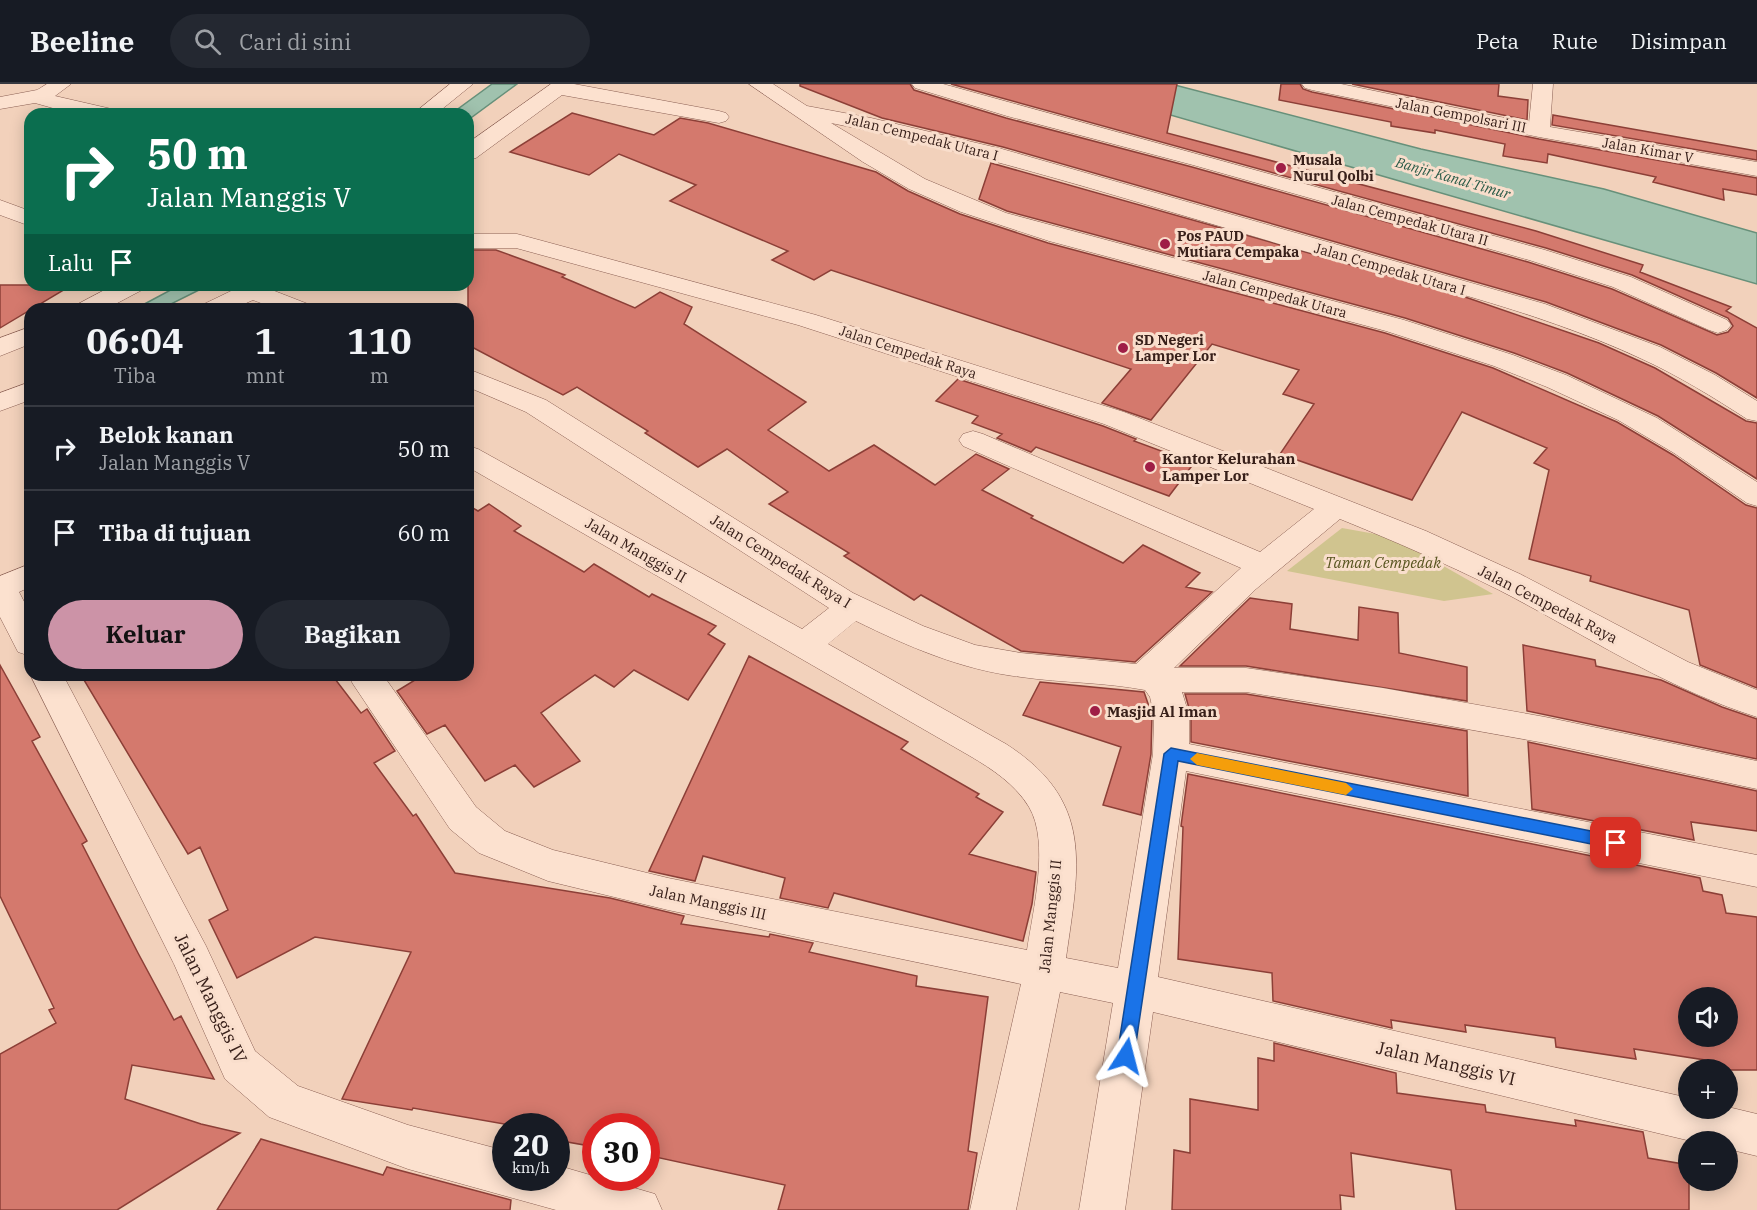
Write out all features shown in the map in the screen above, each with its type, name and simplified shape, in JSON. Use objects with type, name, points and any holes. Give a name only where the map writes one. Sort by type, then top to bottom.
[{"type":"street","points":[[0,104],[43,95],[61,84]]},
{"type":"street","points":[[431,108],[463,84]]},
{"type":"street","name":"Jalan Cempedak Utara","points":[[759,84],[838,137],[940,195],[1032,228],[1449,342],[1536,372],[1610,404],[1690,450],[1757,496]]},
{"type":"street","name":"Jalan Cempedak Utara II","points":[[922,84],[1014,112],[1201,160],[1403,220],[1537,255],[1622,282],[1718,324]]},
{"type":"street","name":"Jalan Gempolsari III","points":[[1312,84],[1539,131]]},
{"type":"street","points":[[1539,131],[1543,84]]},
{"type":"street","points":[[474,149],[562,86],[719,117]]},
{"type":"street","points":[[43,95],[43,99],[75,108]]},
{"type":"street","name":"Jalan Cempedak Utara I","points":[[799,110],[867,122],[1008,158],[1574,322],[1698,378],[1757,413]]},
{"type":"street","name":"Jalan Kimar V","points":[[1539,131],[1757,169]]},
{"type":"street","points":[[9,198],[24,213]]},
{"type":"street","name":"Jalan Cempedak Raya","points":[[474,241],[517,241],[807,320],[1114,418],[1337,506],[1509,582],[1676,671],[1757,704]]},
{"type":"street","points":[[98,303],[122,291]]},
{"type":"street","points":[[224,303],[245,291]]},
{"type":"street","points":[[261,291],[286,303]]},
{"type":"street","points":[[0,348],[24,338]]},
{"type":"street","name":"Jalan Cempedak Raya I","points":[[474,379],[536,406],[853,606],[911,634],[971,656],[1021,665],[1150,678],[1246,680],[1383,701],[1545,730],[1757,775]]},
{"type":"street","points":[[0,403],[24,393]]},
{"type":"street","points":[[973,440],[1264,566]]},
{"type":"street","name":"Jalan Manggis II","points":[[474,458],[1006,761],[1029,778],[1042,796],[1055,824],[1058,860],[1045,970],[993,1210]]},
{"type":"street","points":[[1102,1210],[1171,754],[1173,709],[1169,696],[1150,678],[1264,566],[1337,506]]},
{"type":"street","points":[[24,578],[1,588],[24,632]]},
{"type":"street","points":[[804,645],[853,606]]},
{"type":"street","name":"Jalan Manggis IV","points":[[49,681],[192,958],[240,1065],[284,1102],[408,1147],[492,1169]]},
{"type":"street","name":"Jalan Manggis III","points":[[369,681],[464,818],[492,842],[548,865],[668,894],[1136,990]]},
{"type":"street","points":[[1171,754],[1757,871]]},
{"type":"street","name":"Jalan Manggis VI","points":[[1136,990],[1757,1136]]},
{"type":"street","points":[[568,1191],[639,1210]]},
{"type":"green space","name":"Taman Cempedak","points":[[1342,528],[1392,537],[1493,594],[1444,601],[1287,571]]},
{"type":"water","points":[[492,84],[517,84],[474,116],[474,108],[459,108]]},
{"type":"water","name":"Banjir Kanal Timur","points":[[1063,84],[1171,84],[1421,149],[1604,189],[1757,233],[1757,284]]},
{"type":"water","points":[[169,291],[197,291],[173,303],[146,303]]},
{"type":"building","points":[[800,84],[910,84],[914,90],[1006,118],[1192,167],[1528,262],[1612,289],[1717,335],[1728,332],[1733,326],[1728,318],[1632,275],[1546,248],[951,84],[1177,84],[1167,133],[1536,231],[1643,265],[1640,272],[1731,307],[1726,311],[1757,328],[1757,398],[1716,373],[1661,345],[1546,302],[1003,147],[882,118],[800,86]]},
{"type":"building","points":[[1281,84],[1300,84],[1303,89],[1312,92],[1539,139],[1757,178],[1757,195],[1723,189],[1724,200],[1653,182],[1656,177],[1548,154],[1547,163],[1503,156],[1505,144],[1435,130],[1435,133],[1391,126],[1391,122],[1279,100]]},
{"type":"building","points":[[1352,84],[1499,84],[1498,96],[1528,100],[1527,120]]},
{"type":"building","points":[[572,113],[654,135],[680,118],[708,123],[876,172],[908,191],[960,214],[1048,243],[1385,333],[1493,368],[1617,422],[1673,455],[1746,505],[1757,508],[1757,688],[1700,665],[1689,610],[1590,581],[1591,576],[1529,559],[1549,470],[1534,463],[1547,448],[1462,412],[1412,500],[1280,454],[1314,404],[1283,394],[1299,370],[1212,344],[1151,420],[1102,403],[1131,369],[831,270],[814,280],[772,260],[788,251],[670,201],[696,185],[619,154],[589,175],[510,152]]},
{"type":"building","points":[[1553,115],[1757,151],[1757,160],[1552,125]]},
{"type":"building","points":[[991,163],[1468,298],[1599,343],[1655,368],[1746,421],[1757,423],[1757,479],[1658,416],[1567,373],[1514,353],[1405,318],[1007,211],[979,199]]},
{"type":"building","points":[[474,250],[496,250],[565,275],[562,277],[635,308],[660,292],[692,307],[684,324],[806,402],[768,430],[829,471],[874,445],[935,485],[976,454],[1009,469],[982,490],[1033,516],[1031,518],[1123,563],[1143,545],[1200,573],[1186,587],[1212,592],[1135,662],[1021,651],[921,595],[914,600],[844,556],[849,553],[769,504],[788,492],[727,449],[698,467],[645,433],[648,431],[577,387],[563,395],[474,348],[474,303],[468,303],[468,291],[474,291]]},
{"type":"building","points":[[0,285],[24,285],[24,291],[62,291],[42,303],[24,303],[24,314],[0,328]]},
{"type":"building","points":[[958,379],[1103,426],[1136,439],[1134,441],[1194,463],[1169,496],[1036,447],[1031,452],[997,438],[1002,434],[972,423],[978,416],[936,401]]},
{"type":"building","points":[[489,504],[521,526],[514,531],[584,572],[594,564],[649,597],[652,594],[716,626],[708,634],[725,644],[688,700],[634,670],[614,687],[595,675],[541,713],[580,761],[534,787],[515,765],[485,781],[445,725],[427,734],[397,691],[413,681],[474,681],[474,509],[478,511]]},
{"type":"building","points":[[1250,598],[1292,604],[1290,629],[1358,640],[1359,607],[1398,613],[1399,653],[1467,667],[1467,701],[1246,666],[1180,666]]},
{"type":"building","points":[[1523,645],[1595,660],[1596,666],[1661,680],[1722,707],[1757,719],[1757,759],[1527,711]]},
{"type":"building","points":[[749,656],[908,742],[901,749],[979,794],[976,797],[1003,812],[969,854],[1036,872],[1032,904],[1023,941],[834,893],[828,908],[780,898],[785,878],[703,856],[695,881],[649,871]]},
{"type":"building","points":[[0,665],[40,737],[32,741],[87,841],[82,844],[138,953],[174,1020],[181,1016],[214,1079],[132,1065],[125,1099],[201,1124],[240,1133],[117,1210],[0,1210],[0,1054],[56,1023],[49,1010],[54,1008],[0,896]]},
{"type":"building","points":[[85,681],[337,681],[361,713],[367,709],[395,751],[374,763],[413,816],[416,814],[455,873],[610,898],[684,916],[681,924],[769,937],[770,934],[813,943],[809,952],[917,976],[916,986],[988,997],[968,1151],[977,1153],[968,1210],[778,1210],[785,1185],[660,1158],[660,1113],[582,1113],[582,1145],[570,1142],[570,1113],[492,1113],[492,1122],[342,1099],[411,952],[315,937],[237,978],[209,920],[228,910],[200,847],[188,854]]},
{"type":"building","name":"Masjid Al Iman","points":[[1040,682],[1144,692],[1152,715],[1151,754],[1141,815],[1103,805],[1121,747],[1023,715]]},
{"type":"building","points":[[1185,694],[1246,694],[1467,731],[1468,796],[1191,742],[1191,715]]},
{"type":"building","points":[[1528,742],[1757,791],[1757,831],[1691,822],[1694,840],[1532,809]]},
{"type":"building","points":[[1188,774],[1700,878],[1703,891],[1722,895],[1726,913],[1757,917],[1757,1070],[1738,1070],[1738,1059],[1699,1059],[1634,1049],[1636,1059],[1556,1047],[1555,1038],[1465,1025],[1466,1032],[1391,1020],[1392,1028],[1273,1001],[1272,973],[1178,959],[1183,827],[1181,826]]},
{"type":"building","points":[[1274,1043],[1396,1073],[1397,1093],[1485,1105],[1486,1112],[1576,1126],[1575,1120],[1643,1132],[1648,1158],[1678,1163],[1678,1191],[1689,1191],[1689,1210],[1456,1210],[1451,1170],[1351,1153],[1354,1197],[1340,1195],[1341,1210],[1172,1210],[1174,1150],[1190,1153],[1190,1099],[1258,1110],[1258,1058],[1274,1061]]},
{"type":"building","points":[[261,1139],[383,1175],[387,1167],[511,1200],[510,1210],[217,1210]]},
{"type":"slow traffic","points":[[1197,759],[1346,789]]},
{"type":"place","name":"Musala Nurul Qolbi","points":[[1281,168]]},
{"type":"place","name":"Pos PAUD Mutiara Cempaka","points":[[1165,244]]},
{"type":"place","name":"SD Negeri Lamper Lor","points":[[1123,348]]},
{"type":"place","name":"Kantor Kelurahan Lamper Lor","points":[[1150,467]]},
{"type":"place","name":"Masjid Al Iman","points":[[1095,711]]},
{"type":"route","points":[[1126,1056],[1171,754],[1616,843]]}]
